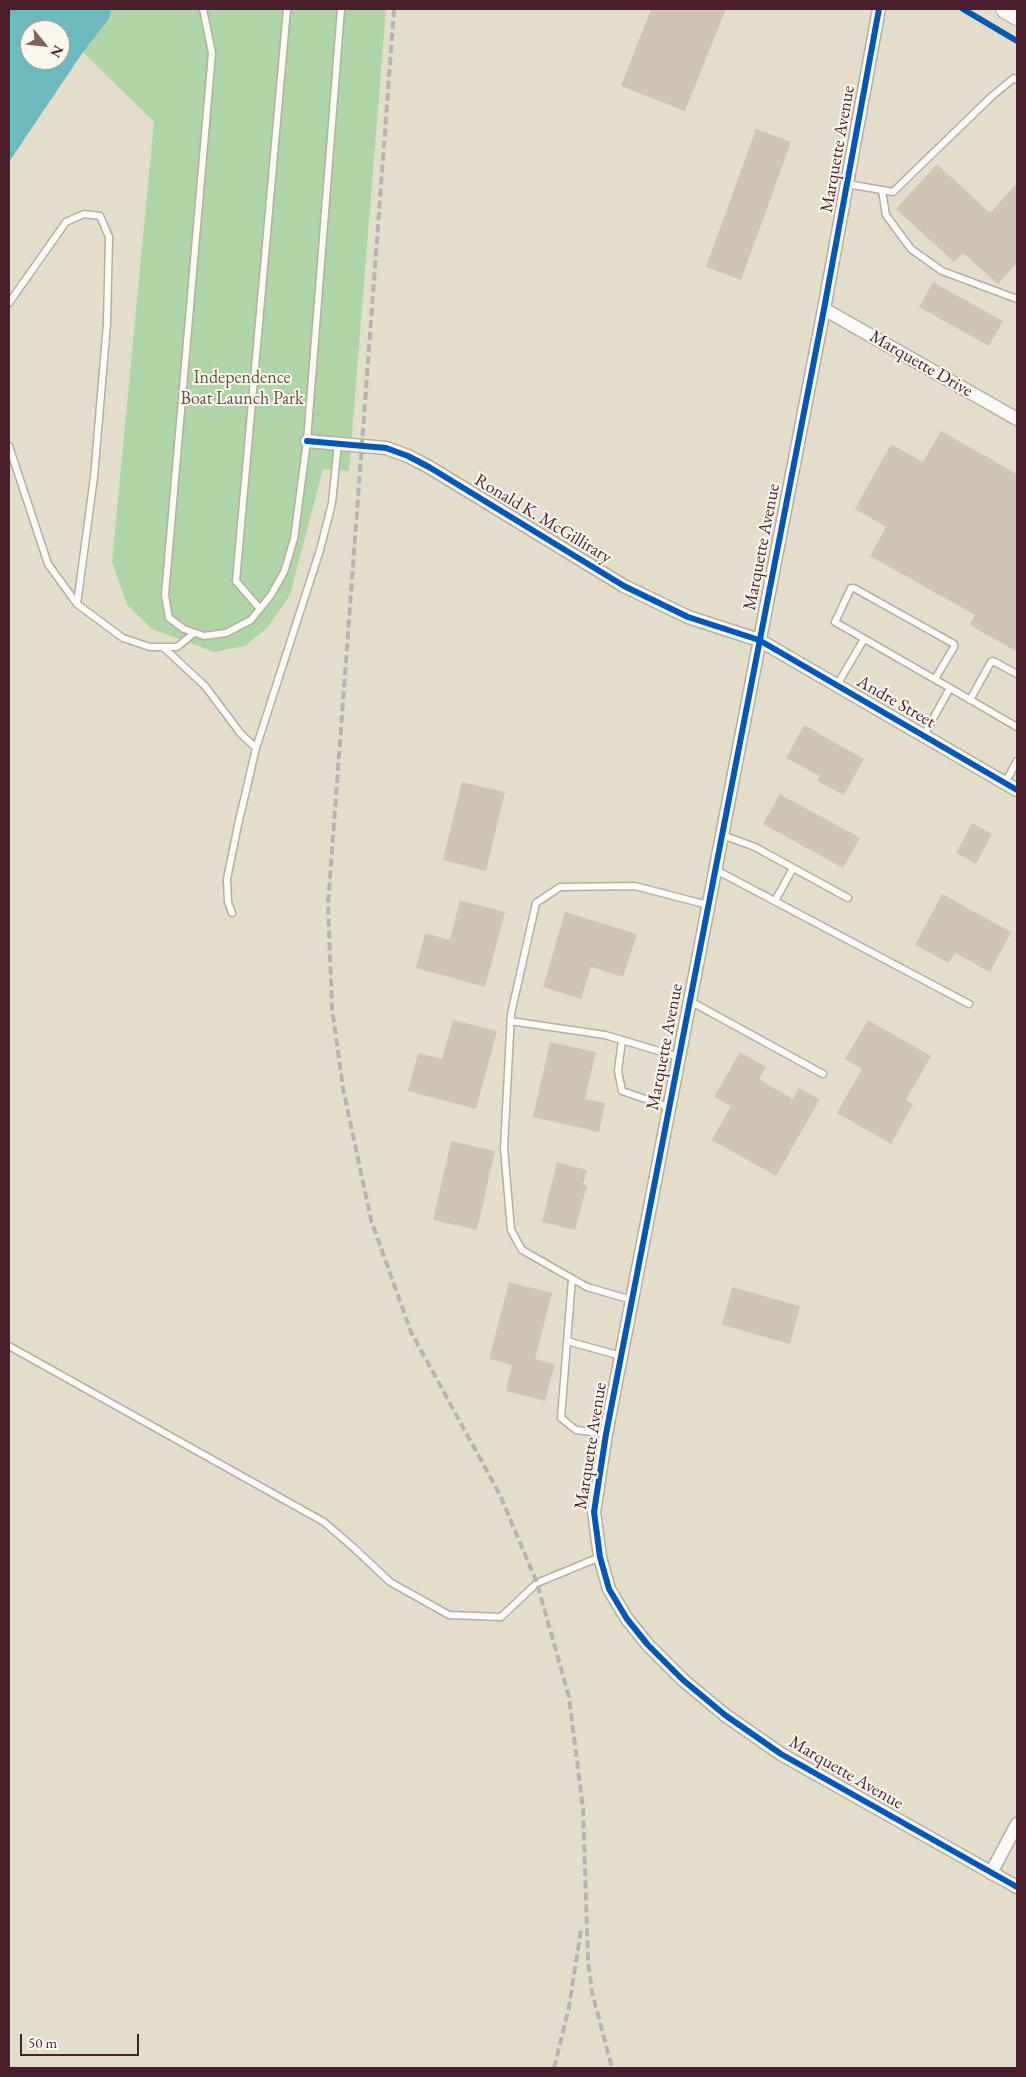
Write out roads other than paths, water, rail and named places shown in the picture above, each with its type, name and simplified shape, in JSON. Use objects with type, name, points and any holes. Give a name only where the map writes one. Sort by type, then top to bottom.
[{"type":"main road","points":[[1005,9],[1017,16]]},
{"type":"street","name":"Marquette Avenue","points":[[879,9],[824,309],[606,1434],[594,1512],[600,1557],[609,1588],[627,1619],[648,1645],[683,1680],[725,1715],[781,1754],[1017,1887]]},
{"type":"street","name":"Marquette Drive","points":[[824,309],[1017,419]]},
{"type":"street","name":"Ronald K. McGillirary","points":[[307,440],[386,448],[408,456],[624,586],[688,617],[759,640]]},
{"type":"street","name":"Andre Street","points":[[759,640],[1017,790]]},
{"type":"street","points":[[991,1872],[1017,1824]]},
{"type":"lane","points":[[203,9],[212,53],[164,595],[169,618],[184,629],[204,636],[226,633],[251,620],[271,595],[284,572],[294,539],[307,440],[340,9]]},
{"type":"lane","points":[[260,609],[236,581],[286,9]]},
{"type":"lane","points":[[847,184],[893,192],[992,97],[1014,78],[1017,80]]},
{"type":"lane","points":[[882,190],[886,214],[911,249],[942,271],[1017,299]]},
{"type":"lane","points":[[9,303],[66,222],[84,214],[100,216],[109,237],[108,324],[94,476],[77,604]]},
{"type":"lane","points":[[232,913],[228,902],[228,879],[256,748],[320,550],[332,503],[338,443]]},
{"type":"lane","points":[[9,446],[48,564],[77,604],[123,638],[150,647],[177,647],[194,633]]},
{"type":"lane","points":[[935,679],[954,644],[852,588],[835,622],[1017,726]]},
{"type":"lane","points":[[837,685],[864,639]]},
{"type":"lane","points":[[163,647],[205,686],[241,734],[256,748]]},
{"type":"lane","points":[[970,700],[991,662],[993,661],[1017,674]]},
{"type":"lane","points":[[924,735],[950,688]]},
{"type":"lane","points":[[1006,783],[1017,761]]},
{"type":"lane","points":[[722,835],[754,847],[848,898]]},
{"type":"lane","points":[[775,901],[793,868]]},
{"type":"lane","points":[[715,869],[968,1004]]},
{"type":"lane","points":[[632,1300],[587,1287],[572,1279],[522,1250],[511,1230],[504,1148],[510,1021],[536,903],[560,887],[635,886],[708,905]]},
{"type":"lane","points":[[690,1001],[823,1074]]},
{"type":"lane","points":[[510,1021],[605,1035],[678,1057]]},
{"type":"lane","points":[[622,1040],[618,1071],[622,1091],[669,1107]]},
{"type":"lane","points":[[572,1279],[561,1418],[576,1430],[606,1434]]},
{"type":"lane","points":[[567,1341],[621,1356]]},
{"type":"lane","points":[[9,1346],[324,1522],[390,1582],[449,1615],[501,1617],[538,1583],[600,1557]]},
{"type":"water","points":[[9,9],[111,9],[109,19],[83,52],[9,162]]},
{"type":"railway","points":[[394,9],[328,905],[332,1008],[343,1088],[371,1220],[411,1332],[500,1495],[537,1583],[569,1697],[583,1809],[588,1960],[592,1992],[612,2068]]},
{"type":"railway","points":[[554,2068],[569,2007],[581,1930]]},
{"type":"park label","name":"Independence Boat Launch Park","points":[[242,388]]}]
